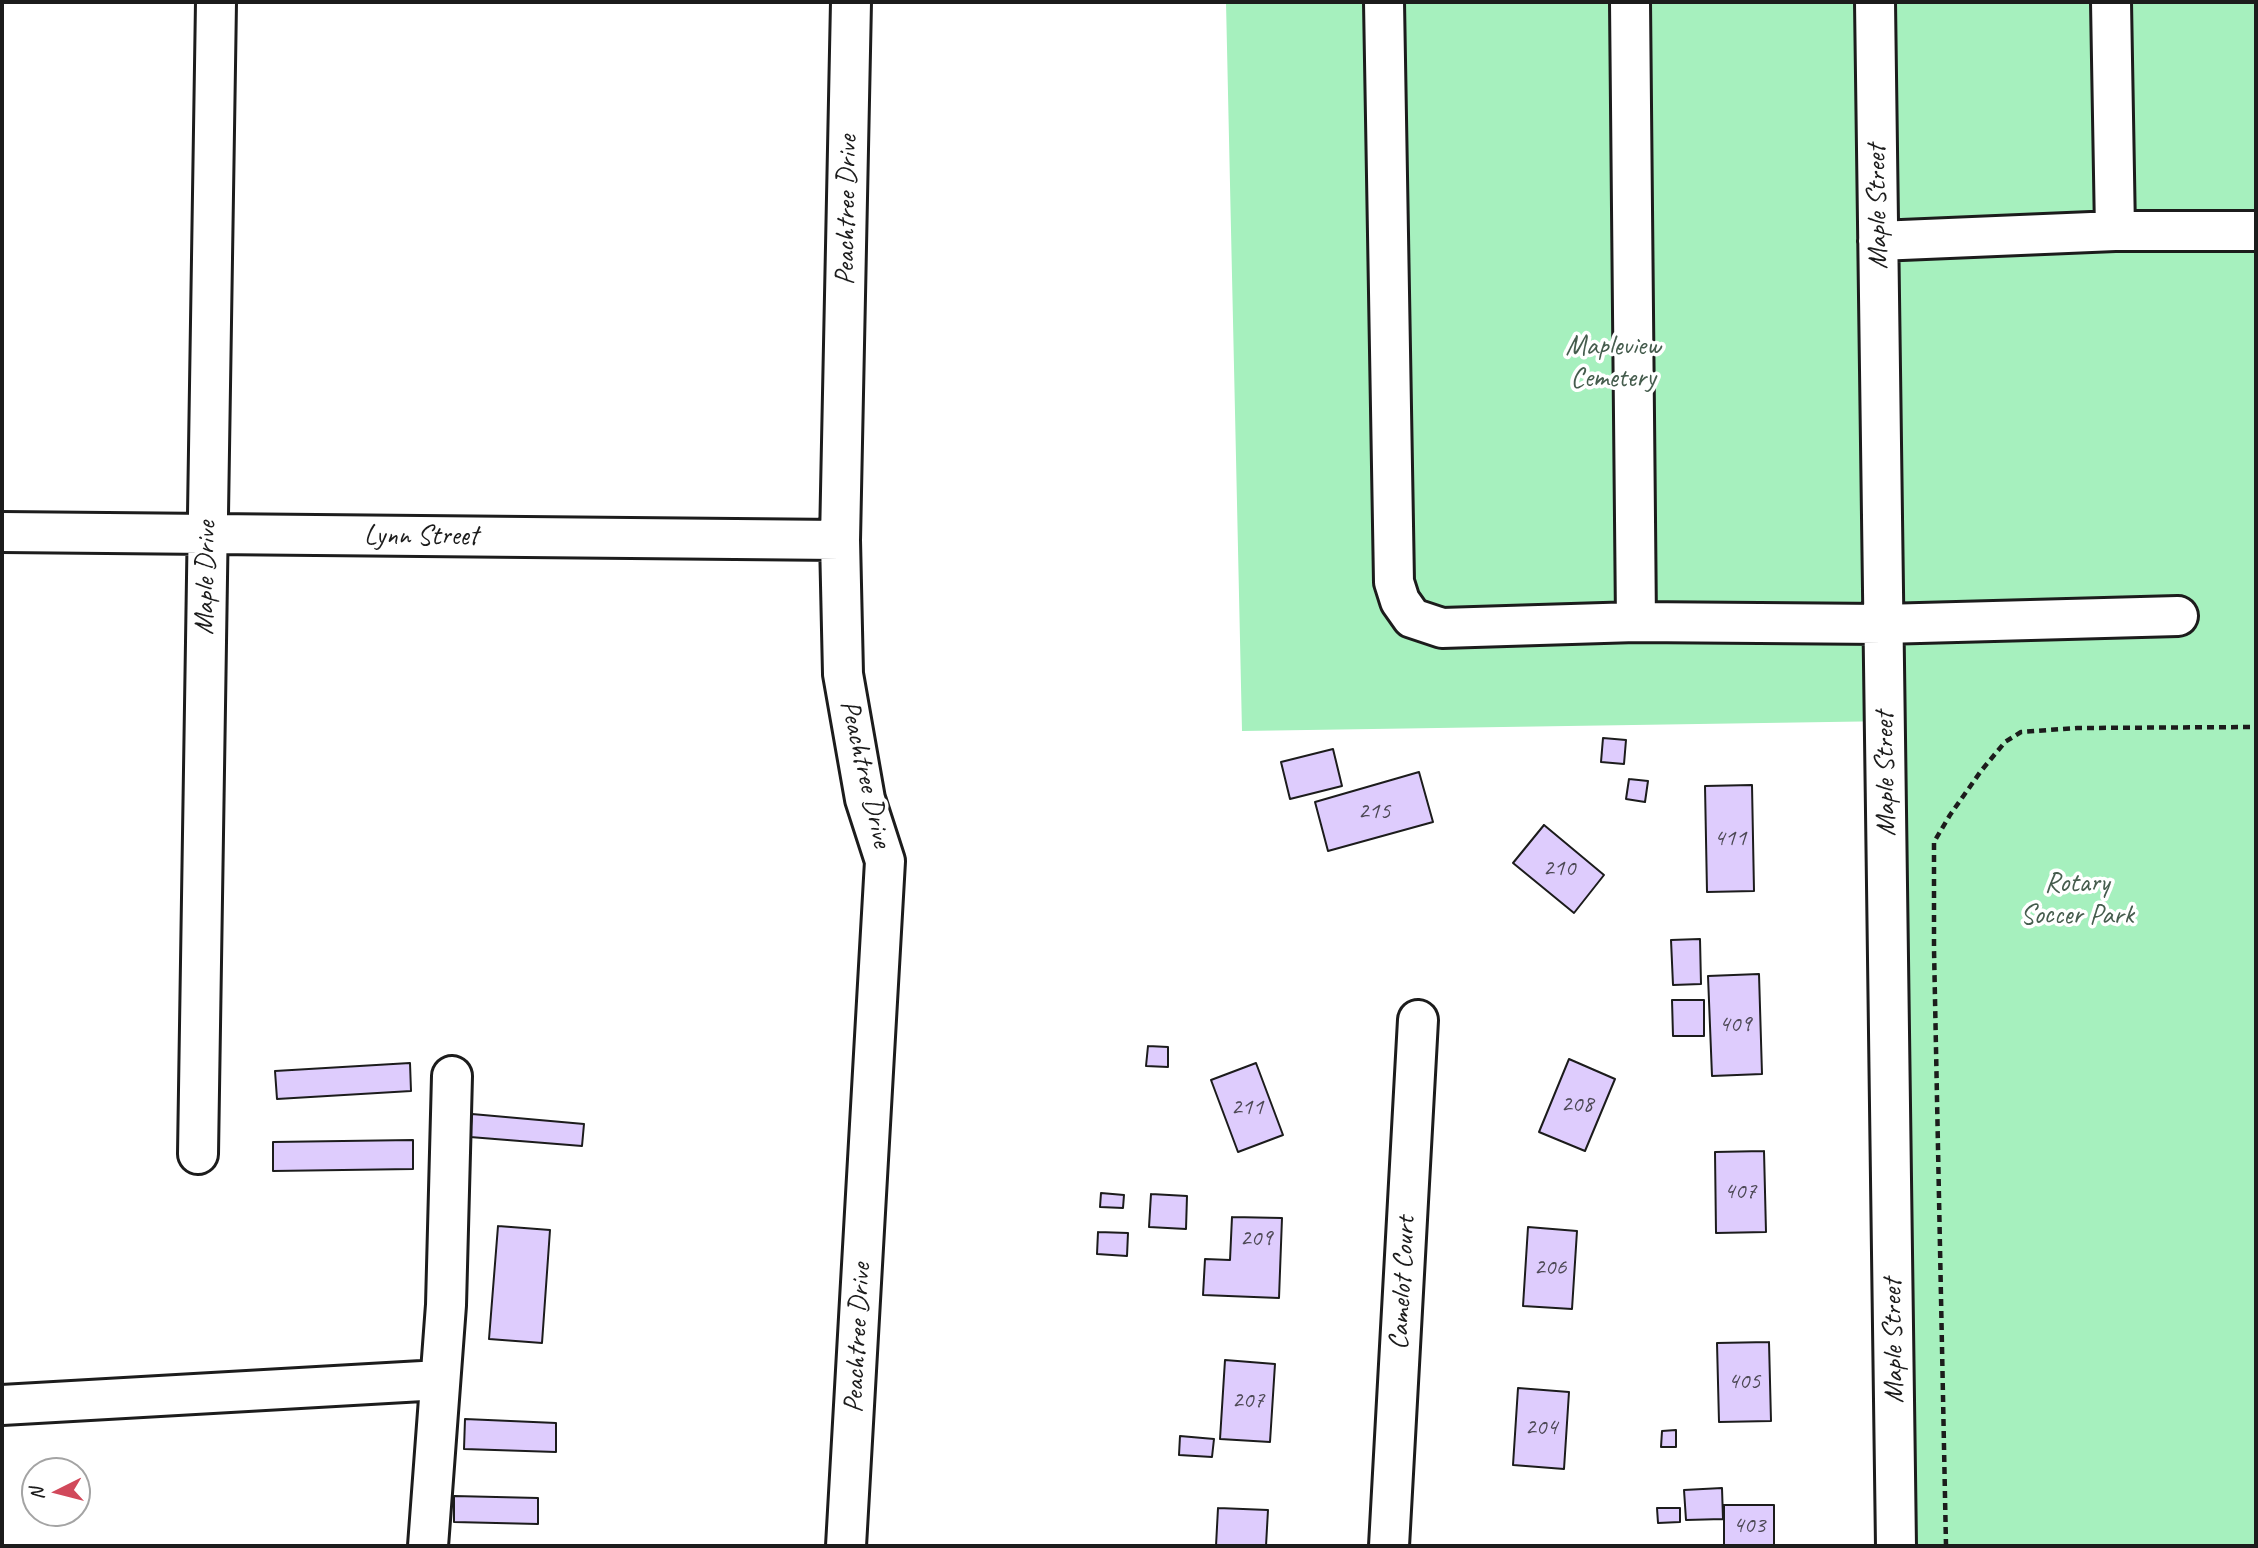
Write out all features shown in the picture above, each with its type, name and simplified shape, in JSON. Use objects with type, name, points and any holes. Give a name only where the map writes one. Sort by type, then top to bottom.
[{"type":"street","name":"Maple Drive","points":[[198,1154],[216,2]]},
{"type":"street","name":"Peachtree Drive","points":[[846,1546],[885,861],[865,799],[843,674],[840,540],[851,2]]},
{"type":"street","points":[[1384,2],[1394,582],[1400,601],[1412,618],[1442,628],[1636,622],[1883,624],[2178,617]]},
{"type":"street","points":[[1630,2],[1636,622]]},
{"type":"street","name":"Maple Street","points":[[1875,2],[1896,1546]]},
{"type":"street","points":[[2111,2],[2115,231]]},
{"type":"street","points":[[1878,241],[2115,231],[2256,231]]},
{"type":"street","name":"Lynn Street","points":[[2,532],[840,540]]},
{"type":"street","name":"Camelot Court","points":[[1388,1546],[1418,1020]]},
{"type":"street","points":[[428,1546],[446,1305],[453,1076]]},
{"type":"street","points":[[2,1405],[440,1380]]},
{"type":"path","points":[[1946,1546],[1934,842],[1982,771],[2005,742],[2021,732],[2077,728],[2256,727]]},
{"type":"green space","name":"Mapleview Cemetery","points":[[1226,2],[2256,2],[2256,1546],[1912,1546],[1894,721],[1242,731]]},
{"type":"building","points":[[1603,738],[1626,740],[1624,764],[1601,762]]},
{"type":"building","points":[[1333,749],[1342,786],[1290,799],[1281,762]]},
{"type":"building","points":[[1419,772],[1433,822],[1328,851],[1315,802]]},
{"type":"building","points":[[1629,779],[1648,781],[1645,802],[1626,799]]},
{"type":"building","points":[[1752,785],[1754,891],[1707,892],[1705,786]]},
{"type":"building","points":[[1544,825],[1604,875],[1574,913],[1513,863]]},
{"type":"building","points":[[1700,939],[1701,984],[1673,985],[1671,940]]},
{"type":"building","points":[[1759,974],[1762,1074],[1712,1076],[1708,976]]},
{"type":"building","points":[[1672,1000],[1704,1000],[1704,1036],[1673,1036]]},
{"type":"building","points":[[1148,1046],[1168,1047],[1168,1067],[1146,1066]]},
{"type":"building","points":[[1569,1059],[1615,1079],[1585,1151],[1539,1132]]},
{"type":"building","points":[[410,1063],[411,1091],[277,1099],[275,1071]]},
{"type":"building","points":[[1256,1063],[1283,1135],[1238,1152],[1211,1080]]},
{"type":"building","points":[[472,1114],[584,1124],[582,1146],[470,1137]]},
{"type":"building","points":[[413,1140],[413,1169],[273,1171],[273,1142]]},
{"type":"building","points":[[1764,1151],[1766,1232],[1716,1233],[1715,1152]]},
{"type":"building","points":[[1101,1193],[1124,1195],[1123,1208],[1100,1207]]},
{"type":"building","points":[[1151,1194],[1187,1196],[1186,1229],[1149,1227]]},
{"type":"building","points":[[1232,1217],[1282,1218],[1279,1298],[1203,1295],[1205,1259],[1230,1260]]},
{"type":"building","points":[[498,1226],[550,1230],[542,1343],[489,1339]]},
{"type":"building","points":[[1528,1227],[1577,1231],[1572,1309],[1523,1306]]},
{"type":"building","points":[[1098,1232],[1128,1233],[1127,1256],[1097,1254]]},
{"type":"building","points":[[1769,1342],[1771,1421],[1719,1422],[1717,1343]]},
{"type":"building","points":[[1225,1360],[1275,1364],[1270,1442],[1220,1439]]},
{"type":"building","points":[[1518,1388],[1569,1392],[1564,1469],[1513,1465]]},
{"type":"building","points":[[465,1419],[556,1423],[556,1452],[464,1449]]},
{"type":"building","points":[[1676,1430],[1676,1447],[1661,1447],[1662,1431]]},
{"type":"building","points":[[1180,1436],[1214,1439],[1212,1457],[1179,1455]]},
{"type":"building","points":[[1722,1488],[1723,1519],[1686,1520],[1684,1490]]},
{"type":"building","points":[[454,1496],[538,1498],[538,1524],[454,1522]]},
{"type":"building","points":[[1724,1505],[1774,1505],[1774,1546],[1724,1546]]},
{"type":"building","points":[[1218,1508],[1268,1510],[1266,1546],[1216,1546]]},
{"type":"building","points":[[1657,1508],[1680,1508],[1680,1522],[1658,1523]]},
{"type":"park label","name":"Rotary Soccer Park","points":[[2077,900]]}]
